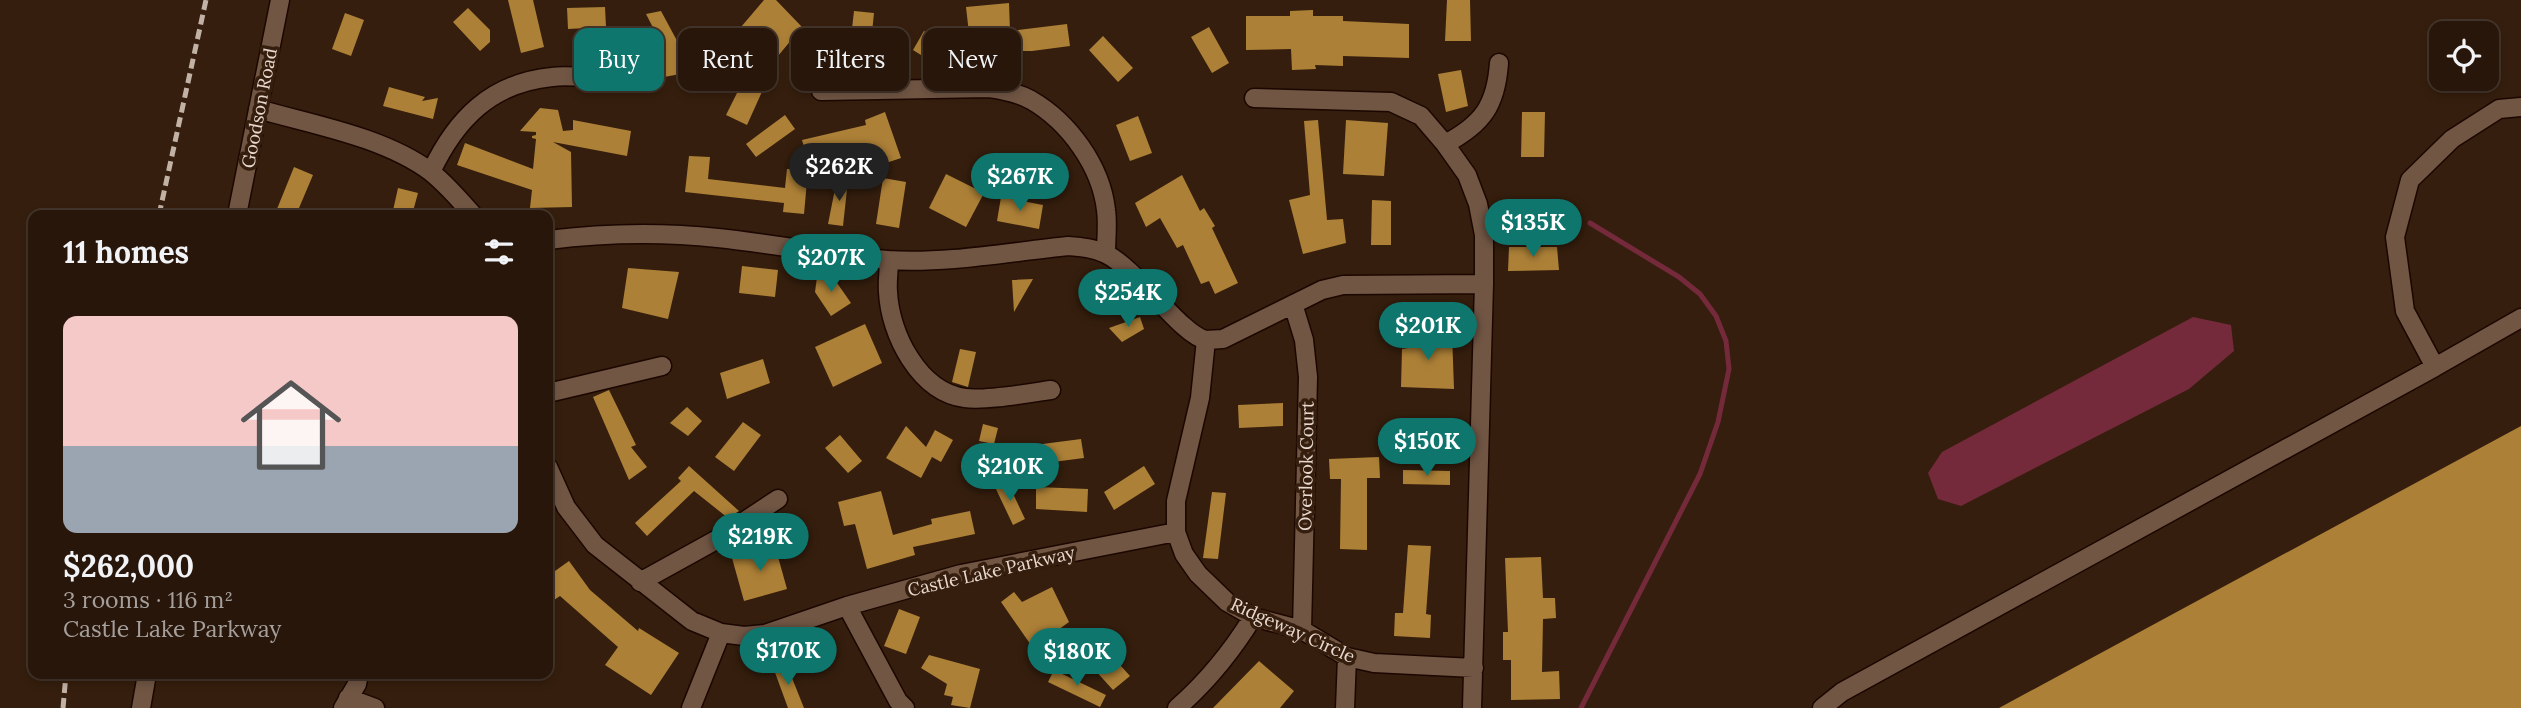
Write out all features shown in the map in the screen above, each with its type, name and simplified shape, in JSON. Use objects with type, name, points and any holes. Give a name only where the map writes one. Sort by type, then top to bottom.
[{"type":"street","name":"Goodson Road","points":[[238,210],[280,0]]},
{"type":"street","points":[[1445,144],[1467,132],[1486,112],[1497,87],[1499,62]]},
{"type":"street","points":[[431,172],[444,144],[459,124],[480,104],[503,90],[530,80],[554,76],[574,77]]},
{"type":"street","points":[[909,89],[989,88],[1030,99],[1050,113],[1067,129],[1093,166],[1106,209],[1106,254]]},
{"type":"street","points":[[1254,98],[1391,102],[1421,116],[1467,174],[1478,204],[1484,235],[1484,284],[1472,708]]},
{"type":"street","points":[[2435,367],[2405,311],[2395,237],[2410,180],[2452,139],[2499,109],[2521,107]]},
{"type":"street","points":[[258,109],[379,144],[406,156],[431,172],[469,210]]},
{"type":"street","points":[[553,239],[583,235],[663,234],[889,260],[940,260],[1068,246],[1087,248],[1106,254],[1128,269],[1191,332],[1206,340],[1223,339],[1322,290],[1343,285],[1484,284]]},
{"type":"street","points":[[889,260],[888,294],[895,328],[911,359],[933,385],[950,395],[967,399],[1051,390]]},
{"type":"street","name":"Overlook Court","points":[[1293,304],[1304,340],[1308,377],[1302,630]]},
{"type":"street","points":[[1822,708],[1842,692],[2521,318]]},
{"type":"street","name":"Ridgeway Circle","points":[[1206,340],[1200,398],[1176,502],[1177,532],[1184,554],[1198,574],[1227,602],[1253,617],[1302,630],[1347,657],[1374,663],[1474,668]]},
{"type":"street","points":[[553,392],[662,366]]},
{"type":"street","name":"Castle Lake Parkway","points":[[553,478],[566,507],[595,545],[639,582],[692,621],[721,633],[744,636],[765,634],[848,606],[961,574],[1177,532]]},
{"type":"street","points":[[639,582],[716,540],[778,499]]},
{"type":"street","points":[[848,606],[898,701],[905,708]]},
{"type":"street","points":[[1177,708],[1209,678],[1234,647],[1253,617]]},
{"type":"street","points":[[691,708],[721,633]]},
{"type":"street","points":[[1345,708],[1347,657]]},
{"type":"street","points":[[141,708],[146,679]]},
{"type":"street","points":[[358,679],[346,703],[376,708]]},
{"type":"shaded area","points":[[2193,317],[2231,325],[2234,351],[2189,389],[1961,506],[1938,499],[1928,473],[1942,452]]},
{"type":"building","points":[[508,0],[533,0],[544,47],[521,53]]},
{"type":"building","points":[[764,0],[776,0],[802,27],[791,28],[791,40],[778,56],[777,28],[741,27]]},
{"type":"building","points":[[1447,0],[1470,0],[1471,41],[1445,41]]},
{"type":"building","points":[[1009,3],[1010,28],[968,28],[966,7]]},
{"type":"building","points":[[605,7],[606,27],[568,29],[567,8]]},
{"type":"building","points":[[468,8],[490,30],[490,42],[480,51],[453,22]]},
{"type":"building","points":[[1313,10],[1313,16],[1343,16],[1343,21],[1409,24],[1409,58],[1343,56],[1343,66],[1315,65],[1316,69],[1292,70],[1291,49],[1246,50],[1246,16],[1290,16],[1290,11]]},
{"type":"building","points":[[661,11],[678,43],[678,74],[664,77],[664,28],[653,28],[646,14]]},
{"type":"building","points":[[854,11],[874,13],[872,28],[852,28]]},
{"type":"building","points":[[345,13],[364,20],[351,56],[332,49]]},
{"type":"building","points":[[1067,24],[1070,46],[1021,51],[1021,30]]},
{"type":"building","points":[[1209,27],[1229,63],[1212,73],[1191,37]]},
{"type":"building","points":[[923,33],[923,56],[913,50]]},
{"type":"building","points":[[1103,36],[1133,68],[1118,82],[1089,50]]},
{"type":"building","points":[[1461,70],[1468,106],[1446,112],[1438,74]]},
{"type":"building","points":[[389,87],[425,97],[422,101],[438,98],[433,119],[383,106]]},
{"type":"building","points":[[738,91],[762,91],[747,125],[726,115]]},
{"type":"building","points":[[540,108],[558,110],[563,131],[573,130],[573,120],[631,131],[627,156],[553,142],[571,152],[572,207],[530,208],[532,190],[457,165],[465,143],[533,169],[536,139],[532,136],[536,135],[536,132],[520,131]]},
{"type":"building","points":[[885,112],[901,158],[880,165],[874,147],[809,164],[802,140],[866,125],[865,120]]},
{"type":"building","points":[[1522,112],[1545,112],[1544,157],[1521,157]]},
{"type":"building","points":[[785,115],[795,129],[756,157],[746,144]]},
{"type":"building","points":[[1138,116],[1152,153],[1130,161],[1116,125]]},
{"type":"building","points":[[1318,120],[1327,220],[1343,219],[1346,243],[1303,254],[1289,200],[1310,195],[1304,121]]},
{"type":"building","points":[[1346,120],[1388,123],[1384,176],[1343,174]]},
{"type":"building","points":[[689,156],[710,157],[708,179],[785,188],[787,169],[808,170],[804,214],[783,212],[784,203],[685,192]]},
{"type":"building","points":[[294,167],[313,175],[298,210],[277,209]]},
{"type":"building","points":[[946,174],[984,193],[966,227],[929,208]]},
{"type":"building","points":[[1182,175],[1200,211],[1204,208],[1215,226],[1212,228],[1238,283],[1215,294],[1209,281],[1201,284],[1183,245],[1177,248],[1160,218],[1146,227],[1135,203]]},
{"type":"building","points":[[883,178],[906,182],[899,228],[876,224]]},
{"type":"building","points":[[837,179],[848,180],[843,226],[828,224]]},
{"type":"building","points":[[398,188],[418,193],[413,210],[393,210]]},
{"type":"building","points":[[1001,197],[1043,205],[1039,229],[997,221]]},
{"type":"building","points":[[1372,200],[1391,201],[1391,245],[1371,245]]},
{"type":"building","points":[[1509,247],[1557,247],[1559,270],[1508,271]]},
{"type":"building","points":[[742,266],[778,270],[775,297],[739,293]]},
{"type":"building","points":[[628,268],[679,272],[668,319],[622,308]]},
{"type":"building","points":[[828,270],[851,303],[831,316],[815,292],[817,277]]},
{"type":"building","points":[[1033,279],[1014,312],[1012,280]]},
{"type":"building","points":[[1140,317],[1144,329],[1122,342],[1109,328]]},
{"type":"building","points":[[865,324],[882,363],[833,387],[815,347]]},
{"type":"building","points":[[1452,333],[1454,389],[1401,387],[1402,349],[1408,348],[1408,334]]},
{"type":"building","points":[[960,349],[976,352],[968,387],[952,382]]},
{"type":"building","points":[[763,359],[770,383],[727,399],[720,373]]},
{"type":"building","points":[[609,390],[636,445],[631,447],[647,467],[629,480],[593,397]]},
{"type":"building","points":[[1283,403],[1283,426],[1239,428],[1238,405]]},
{"type":"building","points":[[687,407],[702,421],[688,436],[670,423]]},
{"type":"building","points":[[743,422],[761,435],[734,471],[715,457]]},
{"type":"building","points":[[983,424],[998,428],[994,444],[979,441]]},
{"type":"building","points":[[906,426],[926,447],[935,430],[953,440],[941,462],[932,457],[921,478],[886,458]]},
{"type":"building","points":[[2521,426],[2521,708],[1999,708]]},
{"type":"building","points":[[840,435],[862,461],[848,473],[825,448]]},
{"type":"building","points":[[1081,439],[1084,458],[1037,464],[1035,445]]},
{"type":"building","points":[[1379,457],[1380,478],[1367,478],[1367,550],[1340,549],[1341,479],[1330,479],[1329,459]]},
{"type":"building","points":[[689,466],[739,511],[728,518],[694,491],[647,536],[635,523],[681,481],[678,478]]},
{"type":"building","points":[[1144,466],[1155,484],[1114,510],[1104,492]]},
{"type":"building","points":[[1403,470],[1450,471],[1450,485],[1403,484]]},
{"type":"building","points":[[1007,481],[1025,519],[1013,525],[995,487]]},
{"type":"building","points":[[1036,487],[1088,489],[1087,512],[1036,509]]},
{"type":"building","points":[[881,491],[893,535],[932,524],[931,519],[970,511],[975,534],[913,547],[915,555],[867,569],[855,524],[844,526],[838,502]]},
{"type":"building","points":[[1212,492],[1226,493],[1218,559],[1203,558]]},
{"type":"building","points":[[1408,545],[1431,546],[1426,614],[1431,615],[1430,638],[1394,636],[1395,613],[1403,613]]},
{"type":"building","points":[[775,546],[787,589],[744,601],[732,558]]},
{"type":"building","points":[[1541,557],[1543,598],[1555,598],[1556,618],[1543,619],[1542,672],[1559,671],[1560,699],[1511,700],[1511,660],[1503,660],[1503,632],[1508,632],[1505,558]]},
{"type":"building","points":[[569,561],[590,590],[638,631],[639,628],[679,653],[651,695],[605,665],[618,647],[560,596],[553,601],[553,572]]},
{"type":"building","points":[[1052,587],[1069,622],[1033,648],[1001,602],[1014,592],[1022,602]]},
{"type":"building","points":[[899,609],[920,617],[906,654],[884,646]]},
{"type":"building","points":[[1092,634],[1130,676],[1113,690],[1075,648]]},
{"type":"building","points":[[929,655],[980,669],[970,708],[951,705],[953,697],[944,695],[947,684],[921,668]]},
{"type":"building","points":[[1259,661],[1294,691],[1280,708],[1213,708]]},
{"type":"building","points":[[786,663],[804,708],[788,708],[773,667]]},
{"type":"building","points":[[1054,670],[1106,695],[1100,707],[1048,682]]},
{"type":"waterway","points":[[1581,708],[1700,474],[1718,422],[1729,369],[1726,341],[1716,316],[1700,294],[1679,277],[1590,223]]},
{"type":"railway","points":[[160,210],[206,0]]},
{"type":"railway","points":[[63,708],[66,679]]}]
